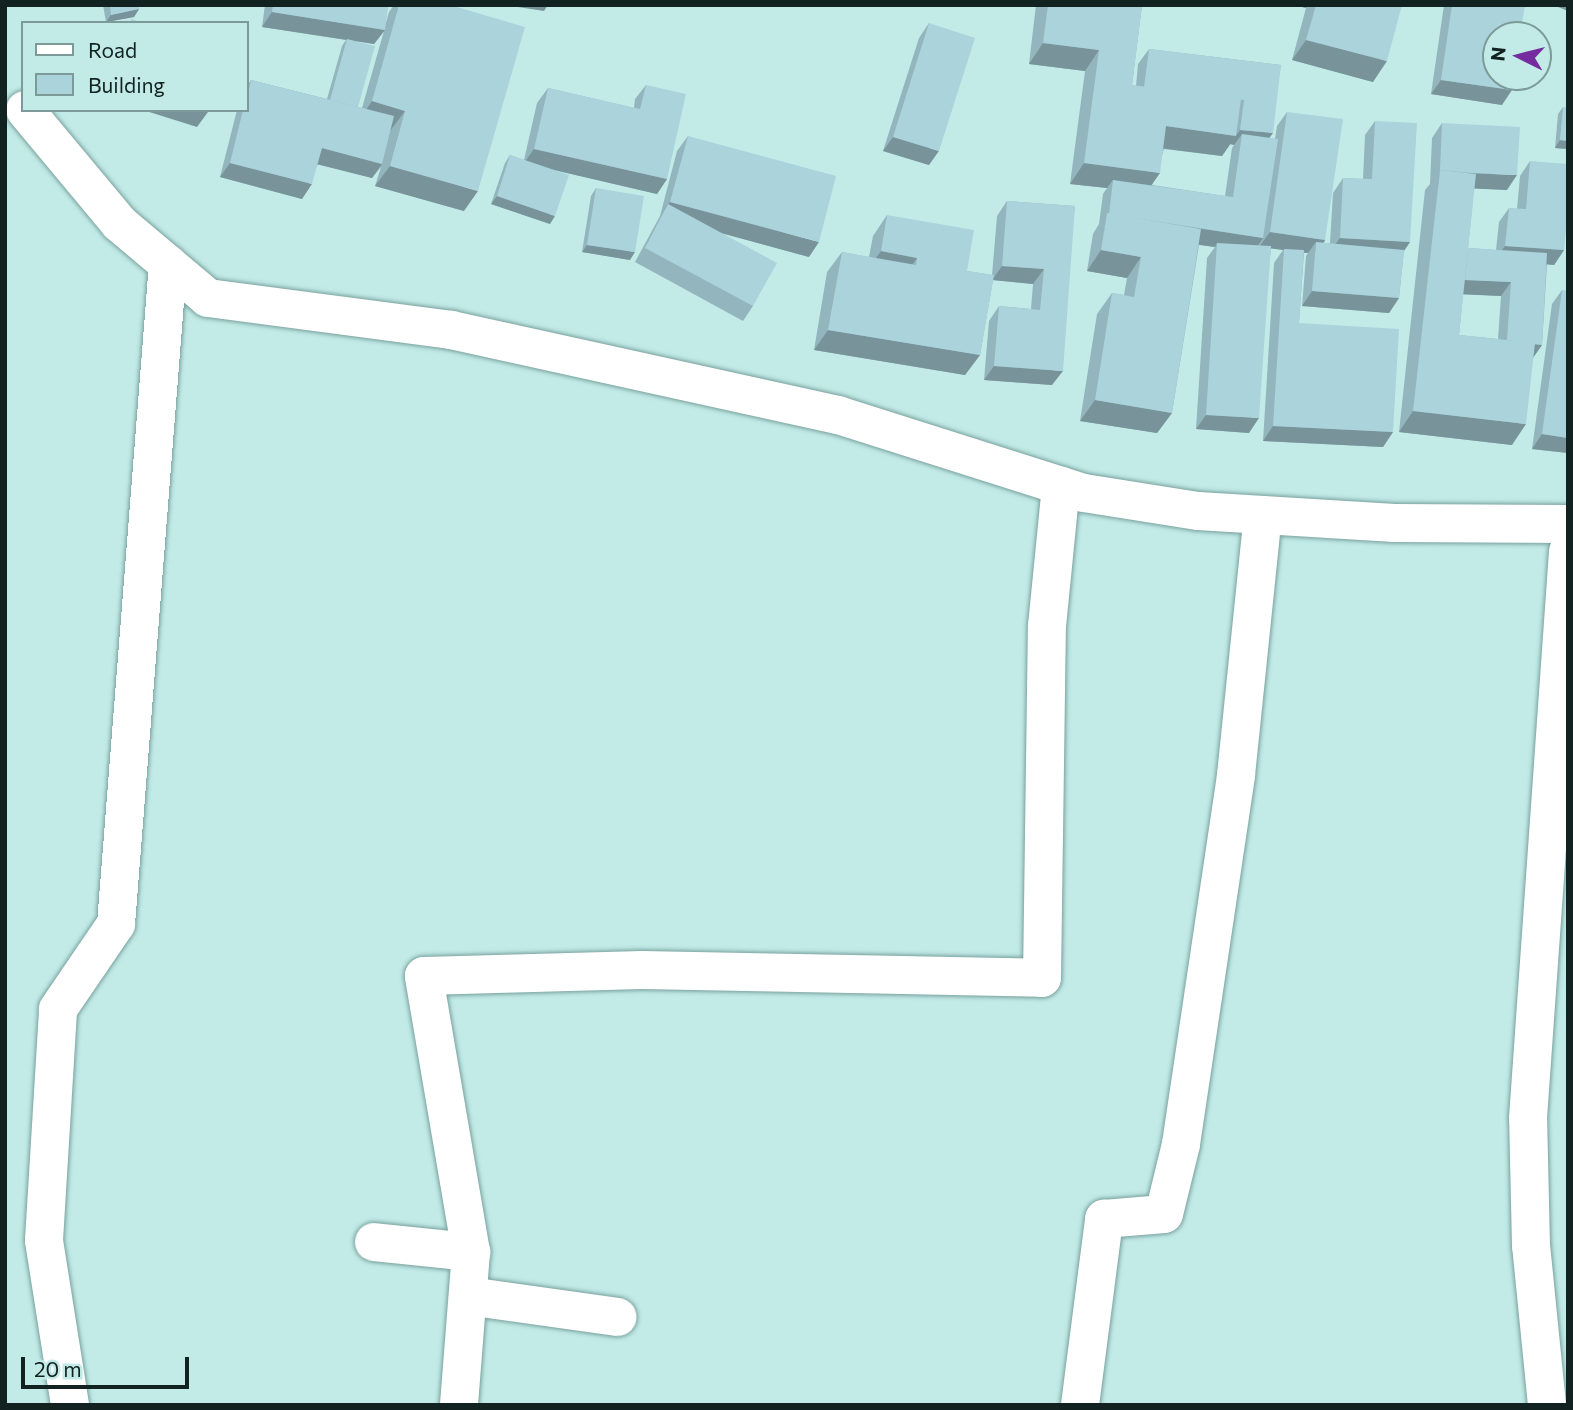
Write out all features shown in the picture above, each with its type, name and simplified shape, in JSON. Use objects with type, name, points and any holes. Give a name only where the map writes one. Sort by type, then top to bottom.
[{"type":"street","points":[[5,87],[21,106]]},
{"type":"street","points":[[26,112],[119,223],[208,298],[451,330],[838,415],[1060,486],[1198,511],[1395,523],[1568,524]]},
{"type":"street","points":[[69,1405],[44,1240],[58,1009],[117,924],[168,264]]},
{"type":"street","points":[[459,1405],[471,1252],[424,976],[642,970],[1042,978],[1047,626],[1060,486]]},
{"type":"street","points":[[1080,1405],[1104,1219],[1164,1214],[1181,1144],[1227,843],[1263,515]]},
{"type":"street","points":[[1547,1405],[1531,1246],[1528,1118],[1568,551]]},
{"type":"street","points":[[374,1242],[471,1252]]},
{"type":"street","points":[[468,1296],[618,1317]]},
{"type":"building","points":[[110,5],[138,5],[139,9],[111,15]]},
{"type":"building","points":[[273,5],[388,5],[385,30],[272,12]]},
{"type":"building","points":[[399,5],[450,5],[525,27],[478,191],[390,166],[405,111],[372,101]]},
{"type":"building","points":[[1048,5],[1142,5],[1132,85],[1241,99],[1236,136],[1166,126],[1160,173],[1084,163],[1099,50],[1043,43]]},
{"type":"building","points":[[1316,5],[1402,5],[1387,61],[1306,40]]},
{"type":"building","points":[[1452,5],[1525,5],[1522,21],[1482,21],[1482,86],[1441,80]]},
{"type":"building","points":[[929,23],[975,38],[939,151],[893,137]]},
{"type":"building","points":[[347,39],[375,46],[358,107],[330,100]]},
{"type":"building","points":[[1149,49],[1281,65],[1273,133],[1240,130],[1244,100],[1144,87]]},
{"type":"building","points":[[251,80],[394,116],[382,164],[322,148],[312,184],[230,163],[243,112],[248,112]]},
{"type":"building","points":[[646,85],[686,94],[667,179],[534,149],[548,88],[640,109]]},
{"type":"building","points":[[1563,107],[1568,107],[1568,141],[1560,140]]},
{"type":"building","points":[[1287,112],[1343,119],[1325,240],[1270,232]]},
{"type":"building","points":[[1375,121],[1417,123],[1410,242],[1340,238],[1343,178],[1372,179]]},
{"type":"building","points":[[1442,123],[1520,127],[1517,175],[1440,170]]},
{"type":"building","points":[[1242,134],[1278,139],[1263,238],[1109,214],[1113,180],[1233,197]]},
{"type":"building","points":[[688,136],[836,176],[819,242],[670,202]]},
{"type":"building","points":[[510,155],[569,175],[555,216],[497,196]]},
{"type":"building","points":[[1530,161],[1568,164],[1564,250],[1505,246],[1509,208],[1526,209]]},
{"type":"building","points":[[1440,170],[1476,174],[1459,335],[1535,343],[1526,424],[1413,411]]},
{"type":"building","points":[[596,188],[644,196],[635,252],[587,245]]},
{"type":"building","points":[[1007,201],[1075,206],[1063,371],[994,366],[999,306],[1040,310],[1044,269],[1002,266]]},
{"type":"building","points":[[668,204],[777,263],[753,306],[645,248]]},
{"type":"building","points":[[1107,213],[1201,229],[1172,413],[1095,400],[1112,293],[1134,297],[1141,257],[1101,250]]},
{"type":"building","points":[[887,215],[974,230],[967,271],[994,275],[980,355],[828,330],[842,252],[916,265],[917,258],[881,251]]},
{"type":"building","points":[[1316,242],[1404,250],[1399,298],[1312,291]]},
{"type":"building","points":[[1217,243],[1271,246],[1259,418],[1206,415]]},
{"type":"building","points":[[1468,248],[1547,253],[1542,345],[1507,340],[1511,282],[1465,280]]},
{"type":"building","points":[[1284,249],[1304,250],[1299,323],[1399,329],[1393,432],[1273,426]]},
{"type":"building","points":[[1562,290],[1568,291],[1568,438],[1542,434]]}]
